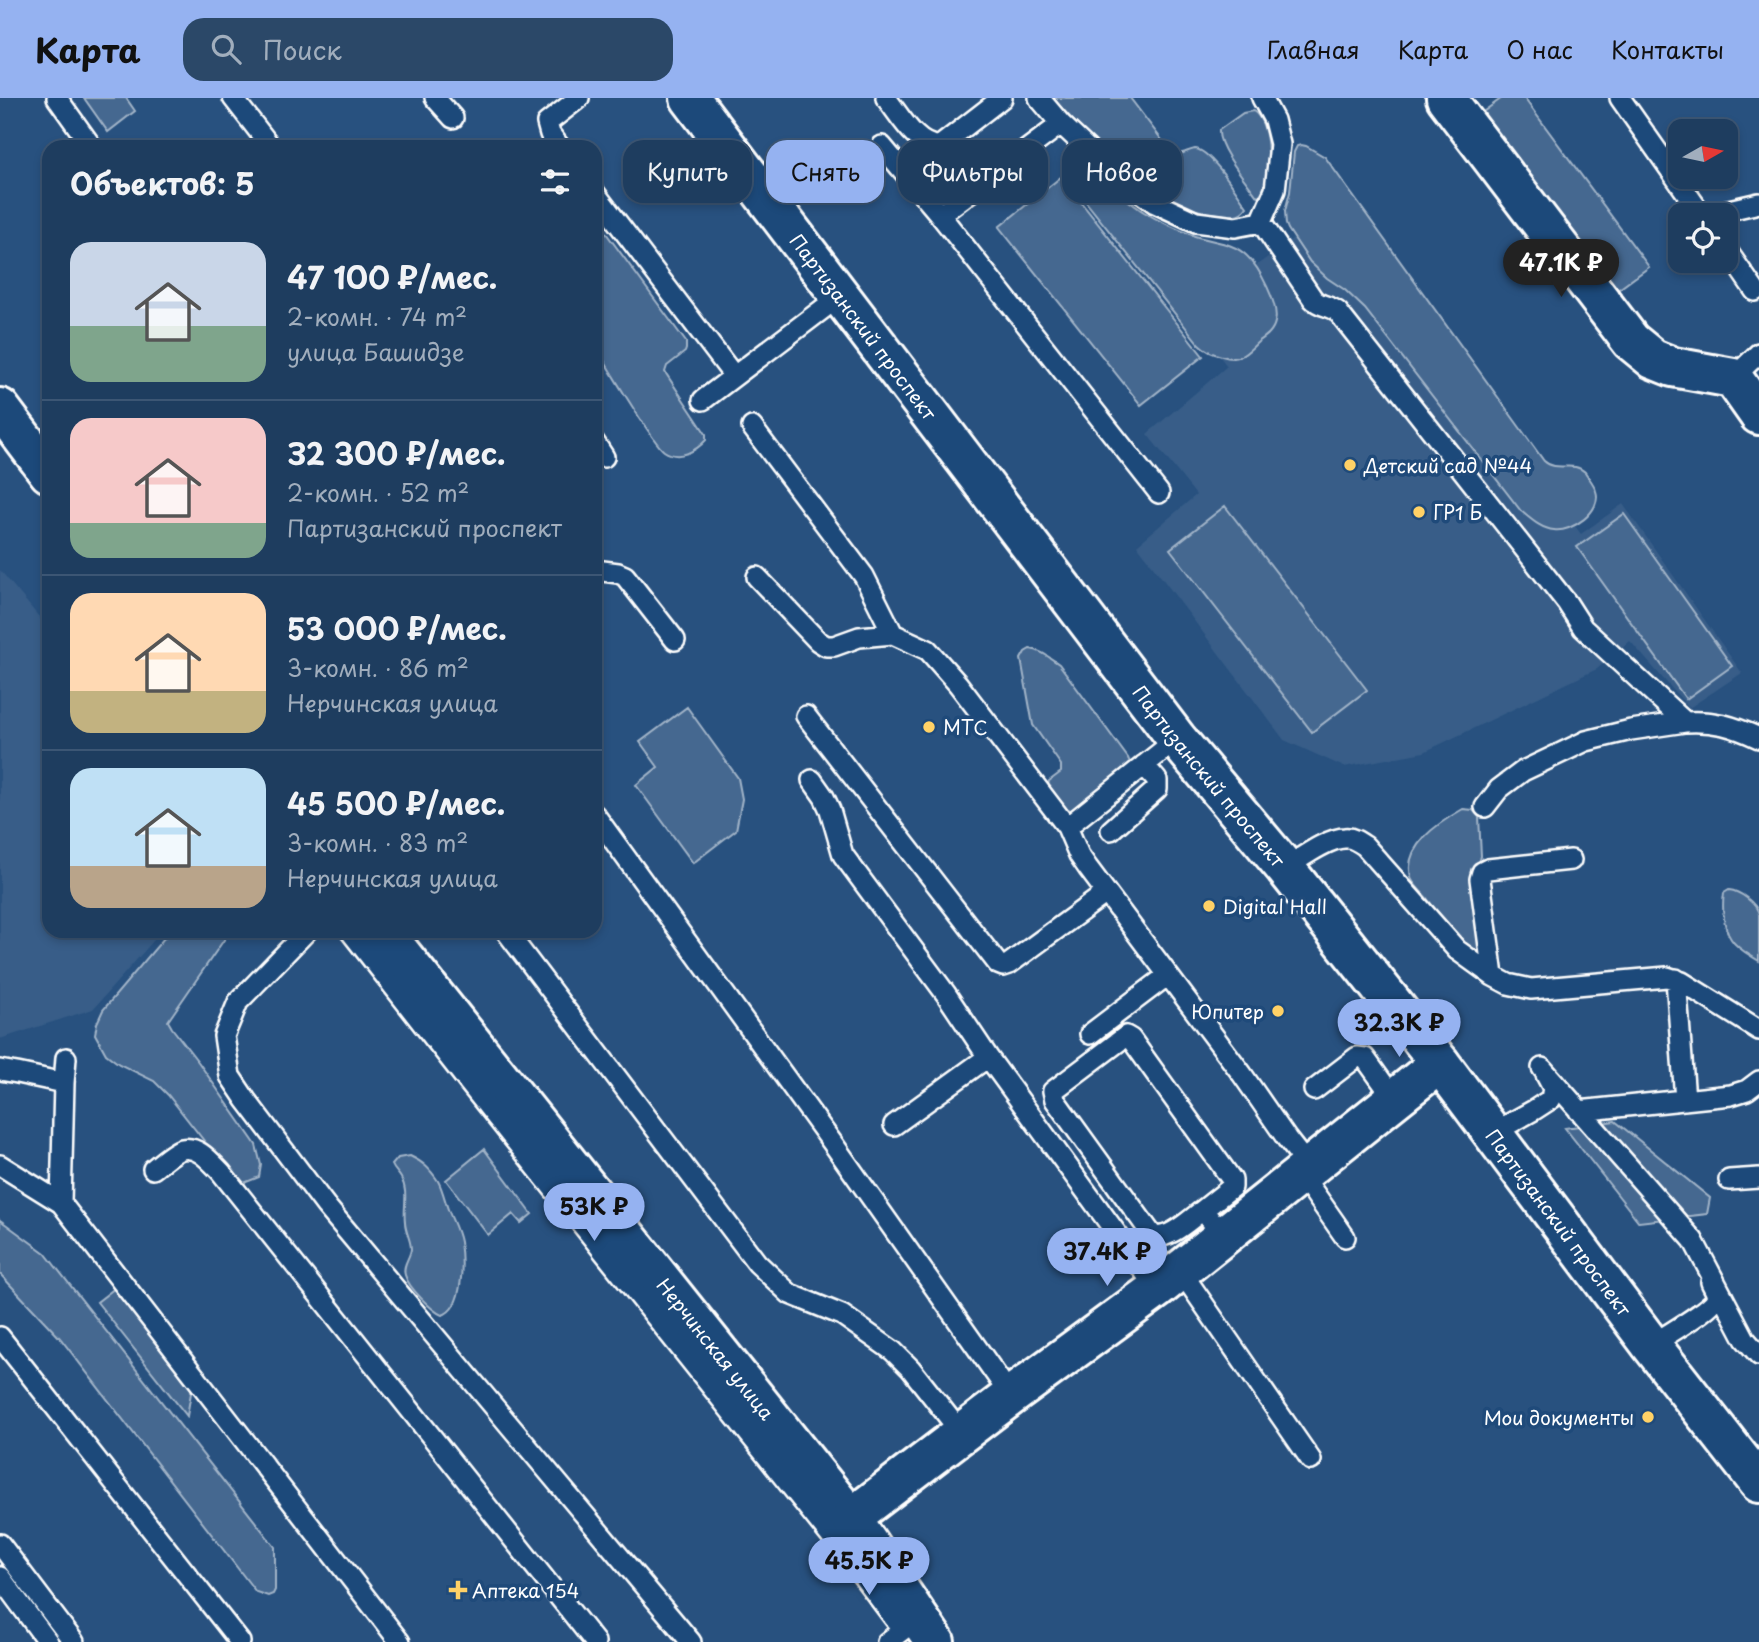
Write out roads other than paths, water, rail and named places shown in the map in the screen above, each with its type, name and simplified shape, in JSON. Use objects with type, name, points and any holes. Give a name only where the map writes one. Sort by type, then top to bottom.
[{"type":"street","name":"Партизанский проспект","points":[[690,98],[1177,739],[1285,868],[1440,1063],[1651,1345],[1759,1483]]},
{"type":"street","points":[[1446,98],[1631,341],[1653,359],[1674,367],[1746,365],[1759,415]]},
{"type":"street","points":[[0,408],[42,464]]},
{"type":"street","name":"Нерчинская улица","points":[[389,938],[851,1518],[918,1629]]},
{"type":"street","points":[[851,1518],[1168,1280],[1213,1222],[1305,1170],[1440,1063]]},
{"type":"lane","points":[[57,98],[87,140]]},
{"type":"lane","points":[[233,98],[266,140]]},
{"type":"lane","points":[[436,98],[453,118]]},
{"type":"lane","points":[[554,140],[547,123],[579,98]]},
{"type":"lane","points":[[886,98],[917,138],[932,146],[940,146],[1002,98]]},
{"type":"lane","points":[[1039,98],[1061,124],[1112,172],[1155,203],[1196,222],[1235,227],[1261,222]]},
{"type":"lane","points":[[1261,222],[1275,190],[1280,144],[1274,120],[1262,98]]},
{"type":"lane","points":[[1620,98],[1694,203]]},
{"type":"lane","points":[[940,215],[1061,124]]},
{"type":"lane","points":[[884,148],[940,215],[1159,493]]},
{"type":"lane","points":[[602,202],[734,376]]},
{"type":"lane","points":[[1738,208],[1759,203]]},
{"type":"lane","points":[[1261,222],[1313,299],[1318,305],[1333,307],[1339,312],[1567,603],[1583,628],[1685,722]]},
{"type":"lane","points":[[1738,266],[1755,291]]},
{"type":"lane","points":[[703,400],[840,296]]},
{"type":"lane","points":[[752,427],[864,576],[893,634]]},
{"type":"lane","points":[[602,571],[625,576],[675,640]]},
{"type":"lane","points":[[757,576],[826,646],[834,646],[859,637],[893,634],[928,650],[958,684],[1067,827],[1079,855],[1168,975],[1305,1170],[1345,1237]]},
{"type":"lane","points":[[806,716],[998,964],[1009,964],[1106,893]]},
{"type":"lane","points":[[1485,807],[1499,789],[1523,771],[1586,741],[1631,730],[1710,721],[1759,738]]},
{"type":"lane","points":[[1067,827],[1177,739]]},
{"type":"lane","points":[[1111,830],[1157,789],[1157,780],[1144,765]]},
{"type":"lane","points":[[812,780],[830,810],[843,855],[988,1057],[1311,1460]]},
{"type":"lane","points":[[602,825],[1011,1396]]},
{"type":"lane","points":[[1285,868],[1328,843],[1345,838],[1358,841],[1457,950],[1508,984],[1531,989],[1667,977],[1676,979],[1759,1030]]},
{"type":"lane","points":[[1493,976],[1480,878],[1482,872],[1488,869],[1571,860]]},
{"type":"lane","points":[[300,938],[238,1002],[224,1037],[230,1076],[326,1206],[691,1642]]},
{"type":"lane","points":[[355,938],[864,1578],[918,1629],[887,1642]]},
{"type":"lane","points":[[511,938],[757,1263],[790,1294],[842,1315],[893,1351],[911,1369],[962,1434]]},
{"type":"lane","points":[[1090,1034],[1168,975]]},
{"type":"lane","points":[[1676,979],[1685,1100]]},
{"type":"lane","points":[[1126,1036],[1131,1039],[1232,1180],[1232,1188],[1213,1222],[1163,1237],[1153,1236],[1055,1100],[1053,1091],[1126,1036]]},
{"type":"lane","points":[[894,1125],[988,1057]]},
{"type":"lane","points":[[1314,1090],[1357,1057],[1365,1058],[1395,1100]]},
{"type":"lane","points":[[61,1203],[66,1058]]},
{"type":"lane","points":[[1493,1133],[1550,1099],[1553,1088],[1542,1069],[1693,1240],[1745,1339],[1759,1355]]},
{"type":"lane","points":[[0,1070],[64,1083]]},
{"type":"lane","points":[[1579,1111],[1731,1095],[1747,1090],[1759,1081]]},
{"type":"lane","points":[[153,1169],[182,1149],[193,1150],[205,1156],[221,1172],[596,1642]]},
{"type":"lane","points":[[0,1165],[61,1203],[400,1642]]},
{"type":"lane","points":[[1729,1180],[1759,1178]]},
{"type":"lane","points":[[1651,1345],[1695,1317],[1716,1298],[1693,1240]]},
{"type":"lane","points":[[0,1336],[240,1642]]},
{"type":"lane","points":[[0,1544],[74,1642]]},
{"type":"lane","points":[[0,1577],[48,1642]]},
{"type":"place","name":"Детский сад №44","points":[[1350,465]]},
{"type":"place","name":"ГР1 Б","points":[[1419,512]]},
{"type":"place","name":"МТС","points":[[929,727]]},
{"type":"place","name":"Digital Hall","points":[[1209,906]]},
{"type":"place","name":"Юпитер","points":[[1278,1011]]},
{"type":"place","name":"Мои документы","points":[[1648,1417]]},
{"type":"place","name":"Аптека 154","points":[[458,1590]]}]
